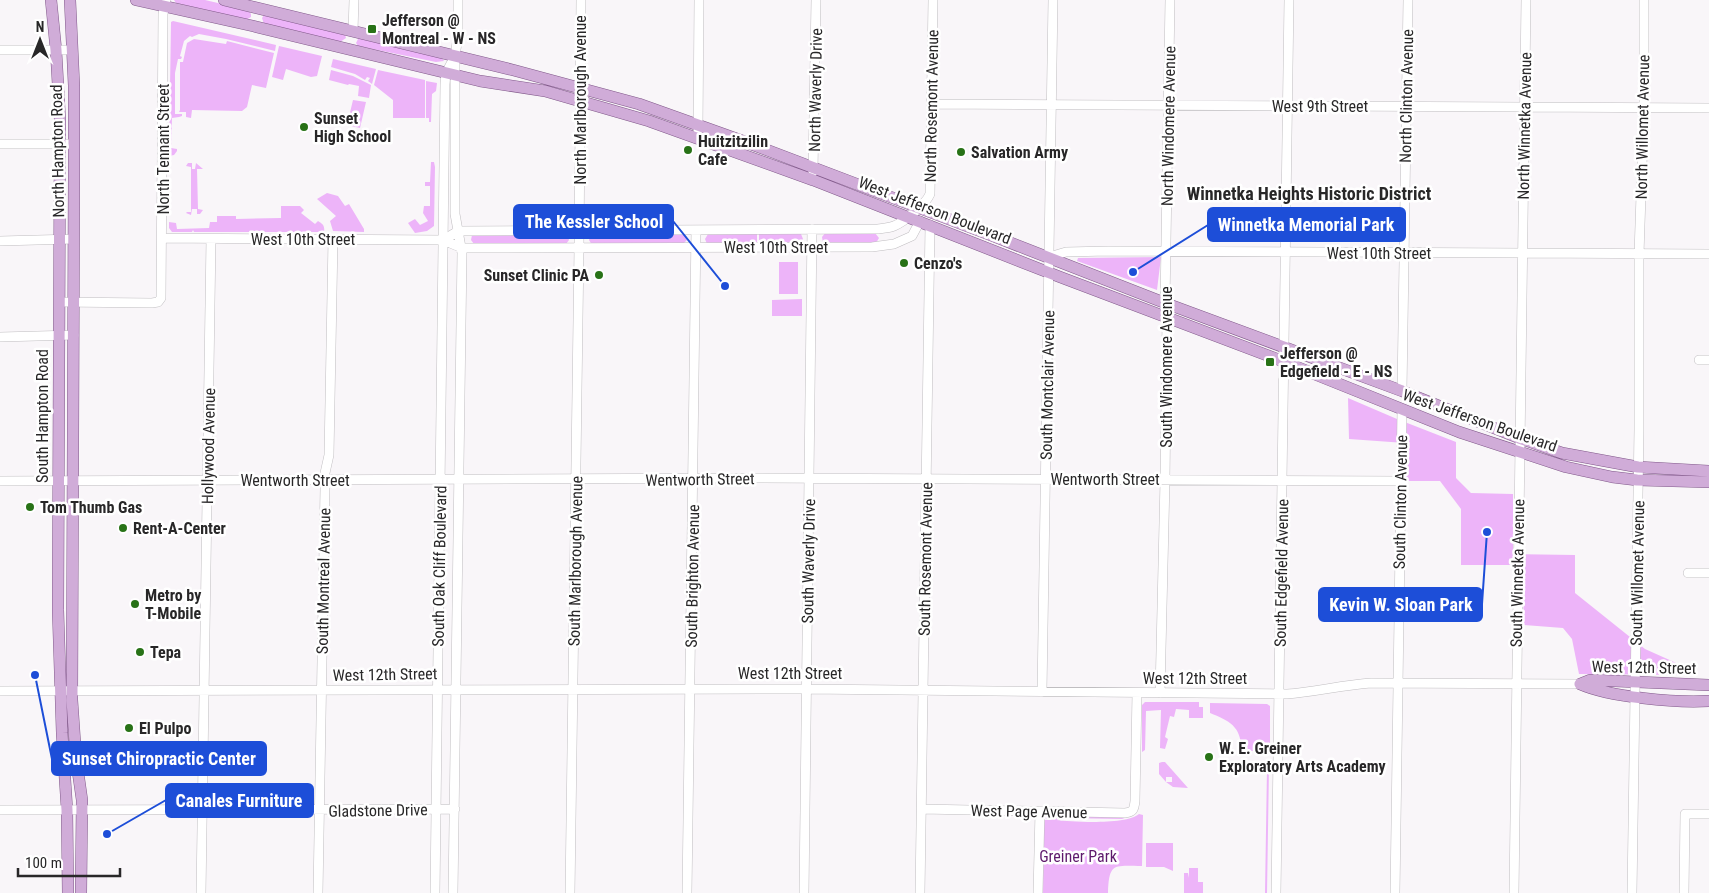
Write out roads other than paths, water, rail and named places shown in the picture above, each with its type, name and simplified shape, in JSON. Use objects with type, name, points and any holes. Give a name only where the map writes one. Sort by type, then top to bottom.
[{"type":"main road","name":"North Hampton Road","points":[[51,0],[56,50],[60,144],[60,239]]},
{"type":"main road","name":"North Hampton Road","points":[[70,0],[74,86],[74,302]]},
{"type":"main road","name":"West Jefferson Boulevard","points":[[136,0],[165,3],[498,85],[537,89],[649,121],[908,216],[1048,272],[1167,316],[1402,410],[1520,453],[1579,470],[1638,480],[1709,482]]},
{"type":"main road","name":"West Jefferson Boulevard","points":[[224,0],[580,87],[639,104],[814,167],[1165,303],[1562,453],[1638,467],[1709,471]]},
{"type":"main road","points":[[254,26],[258,8]]},
{"type":"main road","points":[[346,48],[353,31]]},
{"type":"main road","name":"South Hampton Road","points":[[60,239],[58,580],[66,690],[68,893]]},
{"type":"main road","name":"South Hampton Road","points":[[74,302],[71,580],[66,690],[73,720],[82,811],[81,893]]},
{"type":"main road","points":[[1350,389],[1360,388],[1392,400],[1400,400],[1402,392]]},
{"type":"main road","points":[[58,580],[71,580]]},
{"type":"main road","name":"West 12th Street","points":[[1580,684],[1590,680],[1707,685]]},
{"type":"main road","name":"West 12th Street","points":[[1580,684],[1591,689],[1635,696],[1686,702],[1706,701]]},
{"type":"main road","points":[[1706,701],[1707,685]]},
{"type":"street","points":[[353,31],[354,0]]},
{"type":"street","points":[[451,74],[458,36],[458,0]]},
{"type":"street","name":"North Marlborough Avenue","points":[[579,230],[581,0]]},
{"type":"street","points":[[698,138],[699,0]]},
{"type":"street","name":"North Waverly Drive","points":[[813,180],[816,0]]},
{"type":"street","name":"North Rosemont Avenue","points":[[919,208],[928,199],[930,194],[933,0]]},
{"type":"street","name":"South Montclair Avenue","points":[[1042,692],[1053,0]]},
{"type":"street","name":"North Windomere Avenue","points":[[1166,251],[1170,0]]},
{"type":"street","name":"South Edgefield Avenue","points":[[1276,893],[1289,0]]},
{"type":"street","name":"North Clinton Avenue","points":[[1403,253],[1408,0]]},
{"type":"street","name":"North Winnetka Avenue","points":[[1522,253],[1526,0]]},
{"type":"street","name":"North Willomet Avenue","points":[[1639,254],[1644,107],[1644,0]]},
{"type":"street","name":"North Tennant Street","points":[[74,302],[152,303],[158,302],[161,298],[163,14],[165,3]]},
{"type":"street","points":[[0,50],[71,50]]},
{"type":"street","name":"South Oak Cliff Boulevard","points":[[451,74],[455,214],[462,248],[453,893]]},
{"type":"street","name":"South Oak Cliff Boulevard","points":[[435,893],[443,240],[451,74]]},
{"type":"street","name":"West 9th Street","points":[[932,104],[1709,108]]},
{"type":"street","points":[[0,144],[74,144]]},
{"type":"street","name":"West 10th Street","points":[[458,231],[890,227],[896,225],[919,208]]},
{"type":"street","name":"West 10th Street","points":[[162,238],[443,240],[462,248],[872,247],[894,244],[912,236],[925,223]]},
{"type":"street","name":"South Rosemont Avenue","points":[[920,893],[926,479],[925,223]]},
{"type":"street","name":"South Waverly Drive","points":[[804,893],[812,229]]},
{"type":"street","name":"South Marlborough Avenue","points":[[570,893],[579,230]]},
{"type":"street","name":"South Brighton Avenue","points":[[687,893],[696,230]]},
{"type":"street","points":[[443,240],[458,231]]},
{"type":"street","points":[[0,241],[74,239]]},
{"type":"street","name":"Hollywood Avenue","points":[[201,893],[211,239]]},
{"type":"street","name":"South Montreal Avenue","points":[[318,893],[325,480],[330,455],[333,239]]},
{"type":"street","name":"West 10th Street","points":[[1049,257],[1066,252],[1166,251],[1709,254]]},
{"type":"street","name":"South Windomere Avenue","points":[[1160,693],[1165,480],[1166,251]]},
{"type":"street","points":[[1402,392],[1403,253]]},
{"type":"street","name":"South Winnetka Avenue","points":[[1514,893],[1522,253]]},
{"type":"street","name":"South Willomet Avenue","points":[[1632,893],[1639,254]]},
{"type":"street","points":[[59,302],[74,302]]},
{"type":"street","points":[[0,337],[74,335]]},
{"type":"street","points":[[1699,360],[1709,360]]},
{"type":"street","name":"South Clinton Avenue","points":[[1394,893],[1402,410]]},
{"type":"street","name":"Wentworth Street","points":[[0,481],[810,478],[1400,481]]},
{"type":"street","points":[[1688,573],[1709,573]]},
{"type":"street","name":"West 12th Street","points":[[0,691],[806,689],[1280,694],[1305,693],[1348,684],[1398,682],[1580,684]]},
{"type":"street","name":"West Page Avenue","points":[[922,809],[1131,812],[1134,809],[1137,693]]},
{"type":"street","name":"Gladstone Drive","points":[[0,810],[455,809]]},
{"type":"street","points":[[1038,893],[1040,811]]},
{"type":"street","points":[[1684,893],[1685,814],[1709,814]]},
{"type":"place","name":"Jefferson @ Montreal - W - NS","points":[[372,29]]},
{"type":"place","name":"Sunset High School","points":[[304,127]]},
{"type":"place","name":"Huitzitzilin Cafe","points":[[688,150]]},
{"type":"place","name":"Salvation Army","points":[[961,152]]},
{"type":"place","name":"Cenzo's","points":[[904,263]]},
{"type":"place","name":"Winnetka Memorial Park","points":[[1133,272]]},
{"type":"place","name":"Sunset Clinic PA","points":[[599,275]]},
{"type":"place","name":"The Kessler School","points":[[725,286]]},
{"type":"place","name":"Jefferson @ Edgefield - E - NS","points":[[1270,362]]},
{"type":"place","name":"Tom Thumb Gas","points":[[30,507]]},
{"type":"place","name":"Rent-A-Center","points":[[123,528]]},
{"type":"place","name":"Kevin W. Sloan Park","points":[[1487,532]]},
{"type":"place","name":"Metro by T-Mobile","points":[[135,604]]},
{"type":"place","name":"Tepa","points":[[140,652]]},
{"type":"place","name":"Sunset Chiropractic Center","points":[[35,675]]},
{"type":"place","name":"El Pulpo","points":[[129,728]]},
{"type":"place","name":"W. E. Greiner Exploratory Arts Academy","points":[[1209,757]]},
{"type":"place","name":"Canales Furniture","points":[[107,834]]},
{"type":"district","name":"Winnetka Heights Historic District","points":[[1309,194]]},
{"type":"park label","name":"Greiner Park","points":[[1078,856]]}]
